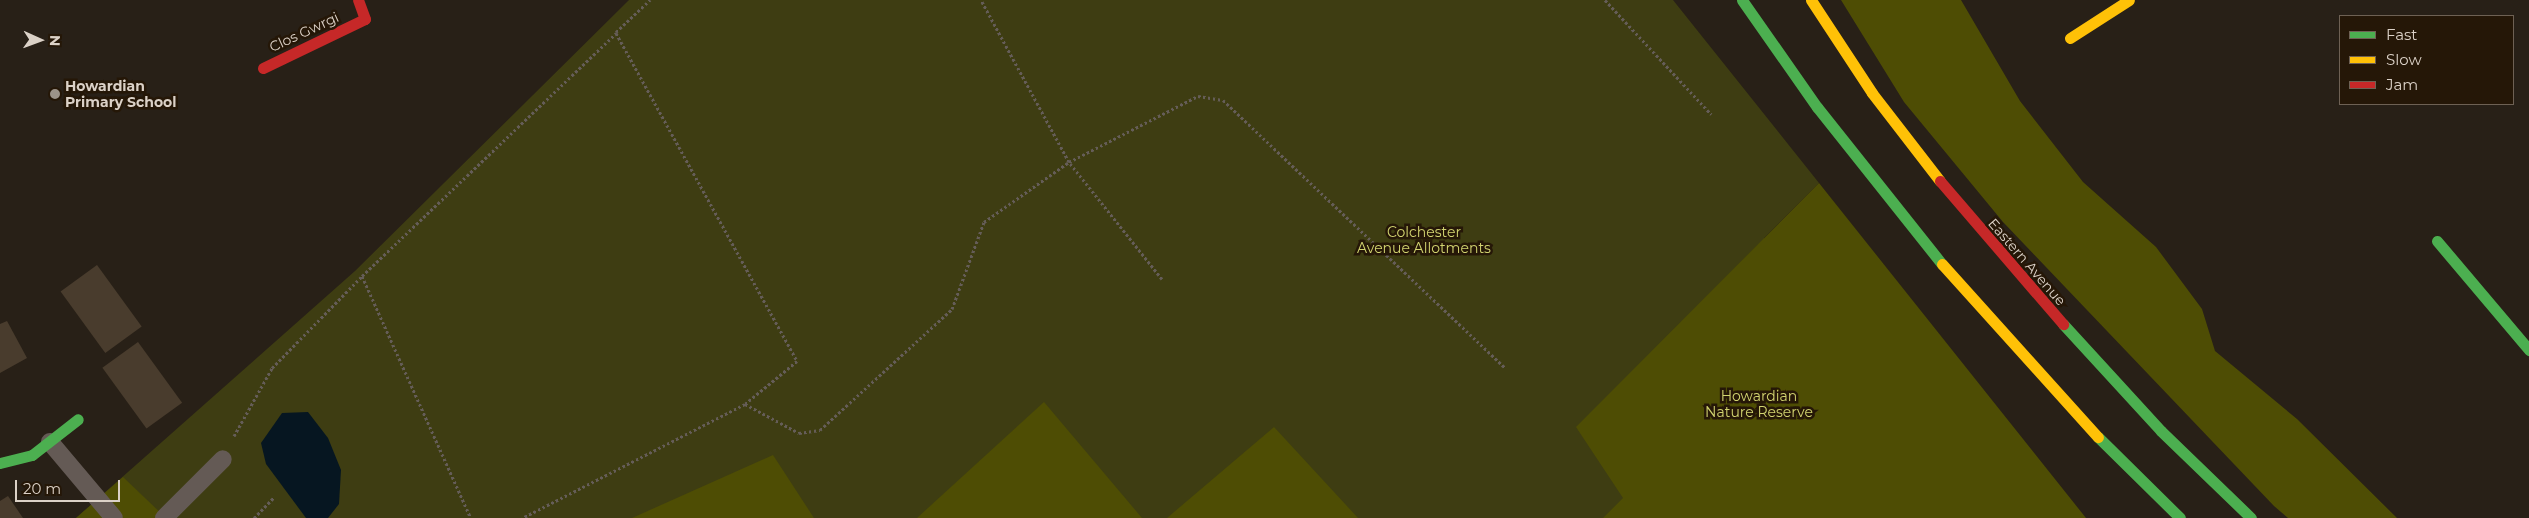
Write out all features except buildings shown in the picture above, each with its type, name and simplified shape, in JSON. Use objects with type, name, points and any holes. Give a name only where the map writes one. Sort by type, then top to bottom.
[{"type":"main road","name":"Clos Gwrgi","points":[[263,68],[365,20],[358,0]]},
{"type":"main road","points":[[1742,0],[1817,107],[1921,240],[2060,399],[2180,518]]},
{"type":"main road","name":"Eastern Avenue","points":[[1811,0],[1872,93],[1979,231],[2161,431],[2251,518]]},
{"type":"main road","points":[[2070,38],[2128,0]]},
{"type":"main road","points":[[2437,241],[2529,350]]},
{"type":"main road","points":[[0,463],[32,456],[78,419]]},
{"type":"lane","points":[[50,442],[114,518]]},
{"type":"lane","points":[[164,518],[223,459]]},
{"type":"path","points":[[223,459],[272,368],[362,276],[650,0]]},
{"type":"path","points":[[981,0],[1069,162],[1162,279]]},
{"type":"path","points":[[1605,0],[1711,114]]},
{"type":"path","points":[[522,518],[745,404],[797,361],[616,33]]},
{"type":"path","points":[[745,404],[799,433],[820,430],[952,309],[984,222],[1069,162],[1198,96],[1223,100],[1504,367]]},
{"type":"path","points":[[362,276],[471,518]]},
{"type":"path","points":[[254,518],[274,497]]},
{"type":"green space","name":"Colchester Avenue Allotments","points":[[629,0],[1673,0],[1819,183],[1764,238],[2023,518],[76,518],[355,271]]},
{"type":"green space","points":[[1841,0],[1961,0],[2020,101],[2083,182],[2156,247],[2202,309],[2215,351],[2297,419],[2397,518],[2288,518],[2274,506],[2003,222],[1904,102]]},
{"type":"green space","name":"Howardian Nature Reserve","points":[[1819,183],[2086,518],[1603,518],[1623,498],[1576,427]]},
{"type":"green space","points":[[1044,402],[1142,518],[917,518]]},
{"type":"green space","points":[[1274,427],[1358,518],[1167,518]]},
{"type":"green space","points":[[773,455],[814,518],[632,518]]},
{"type":"green space","points":[[123,477],[166,518],[76,518]]},
{"type":"water","points":[[308,412],[328,438],[341,470],[339,504],[328,518],[306,518],[266,464],[261,443],[282,413]]},
{"type":"traffic: fast","points":[[1742,0],[1817,107],[1942,264]]},
{"type":"traffic: fast","points":[[2437,241],[2529,350]]},
{"type":"traffic: fast","points":[[2063,324],[2161,431],[2251,518]]},
{"type":"traffic: fast","points":[[0,463],[32,455],[78,419]]},
{"type":"traffic: fast","points":[[2098,437],[2180,518]]},
{"type":"traffic: slow","points":[[1811,0],[1872,93],[1940,181]]},
{"type":"traffic: slow","points":[[2070,38],[2129,0]]},
{"type":"traffic: slow","points":[[1942,264],[2098,437]]},
{"type":"traffic: jam","points":[[263,68],[365,19],[358,0]]},
{"type":"traffic: jam","points":[[1940,181],[2063,324]]},
{"type":"place","name":"Howardian Primary School","points":[[55,94]]}]
